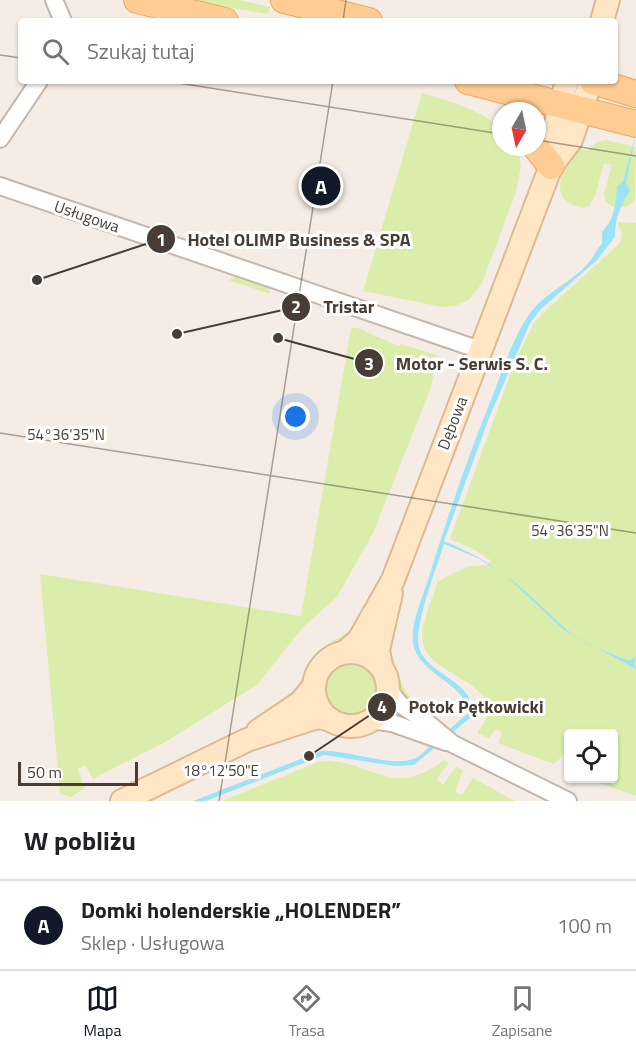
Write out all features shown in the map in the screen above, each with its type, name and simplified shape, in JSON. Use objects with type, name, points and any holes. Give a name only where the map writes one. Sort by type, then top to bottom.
[{"type":"main road","points":[[137,0],[212,18]]},
{"type":"main road","points":[[284,0],[357,18]]},
{"type":"main road","points":[[479,84],[570,99],[636,124]]},
{"type":"main road","points":[[479,84],[498,102]]},
{"type":"main road","name":"Dębowa","points":[[546,149],[570,99],[588,84]]},
{"type":"main road","points":[[608,84],[625,87]]},
{"type":"main road","name":"Dębowa","points":[[381,666],[378,650],[393,580],[480,350],[543,156]]},
{"type":"main road","name":"Dębowa","points":[[345,652],[359,640],[393,580]]},
{"type":"main road","points":[[122,801],[247,740],[319,717],[351,726],[371,720],[385,705],[388,689],[381,666],[367,655],[345,652],[325,662],[316,677],[314,686],[317,703],[331,720]]},
{"type":"main road","points":[[247,740],[276,717],[301,702],[314,686]]},
{"type":"street","points":[[54,0],[62,18]]},
{"type":"street","points":[[0,139],[37,84]]},
{"type":"street","name":"Usługowa","points":[[0,186],[480,350]]},
{"type":"street","points":[[388,689],[400,704],[453,744]]},
{"type":"street","points":[[371,720],[392,723],[453,744],[568,801]]},
{"type":"green space","points":[[180,0],[239,0],[270,7],[268,14]]},
{"type":"green space","points":[[422,93],[473,110],[492,121],[492,156],[519,156],[521,166],[516,192],[482,283],[470,299],[455,306],[442,307],[363,291]]},
{"type":"green space","points":[[606,140],[636,147],[635,200],[626,207],[613,207],[606,202],[604,194],[612,165],[604,163],[595,196],[589,206],[583,208],[571,204],[564,198],[561,191],[560,183],[566,165],[576,147],[587,151],[597,142]]},
{"type":"green space","points":[[617,222],[636,223],[636,796],[600,783],[618,783],[618,729],[564,729],[564,754],[554,764],[498,743],[502,733],[495,729],[489,738],[477,733],[487,717],[487,703],[480,693],[468,683],[430,656],[422,637],[438,581],[469,566],[487,565],[491,561],[477,551],[450,539],[516,359],[534,323],[620,243],[622,233]]},
{"type":"green space","points":[[237,275],[268,286],[270,294],[228,280]]},
{"type":"green space","points":[[351,328],[358,328],[398,346],[401,344],[440,356],[429,358],[433,377],[430,390],[373,533],[337,597],[303,627],[258,684],[167,741],[93,779],[85,765],[78,769],[85,788],[71,797],[60,794],[40,574],[301,616]]},
{"type":"green space","points":[[354,631],[321,659],[309,683],[292,701],[288,695],[298,686],[318,651],[347,632]]},
{"type":"green space","points":[[390,649],[404,689],[413,700],[409,705],[394,688],[385,660]]},
{"type":"green space","points":[[346,663],[356,663],[369,670],[376,683],[376,693],[369,706],[356,713],[346,713],[337,709],[330,702],[326,693],[326,683],[330,674],[337,667]]},
{"type":"green space","points":[[444,760],[449,762],[437,779],[443,785],[456,767],[463,770],[455,792],[462,795],[473,778],[515,801],[222,801],[321,761],[339,762],[396,778],[426,772]]},
{"type":"water","points":[[636,133],[626,183],[630,191],[619,213],[615,237],[597,260],[541,309],[530,323],[489,418],[444,541],[463,550],[480,559],[503,574],[478,558],[444,544],[422,612],[419,626],[419,648],[424,658],[432,666],[461,688],[468,696],[472,706],[470,718],[414,765],[395,766],[324,755],[206,801],[193,801],[321,751],[396,761],[418,757],[467,714],[466,704],[461,695],[423,663],[416,653],[413,634],[418,611],[466,464],[522,325],[541,301],[591,260],[602,244],[602,232],[612,216],[617,186],[623,182]]},
{"type":"water","points":[[506,576],[522,589],[576,637],[564,630]]},
{"type":"water","points":[[596,648],[630,661],[636,656],[634,663],[636,669]]},
{"type":"place","name":"Domki holenderskie „HOLENDER”","points":[[321,186]]},
{"type":"place","name":"Hotel OLIMP Business & SPA","points":[[37,280]]},
{"type":"place","name":"Tristar","points":[[177,334]]},
{"type":"place","name":"Motor - Serwis S. C.","points":[[278,338]]},
{"type":"place","name":"Potok Pętkowicki","points":[[309,756]]}]
